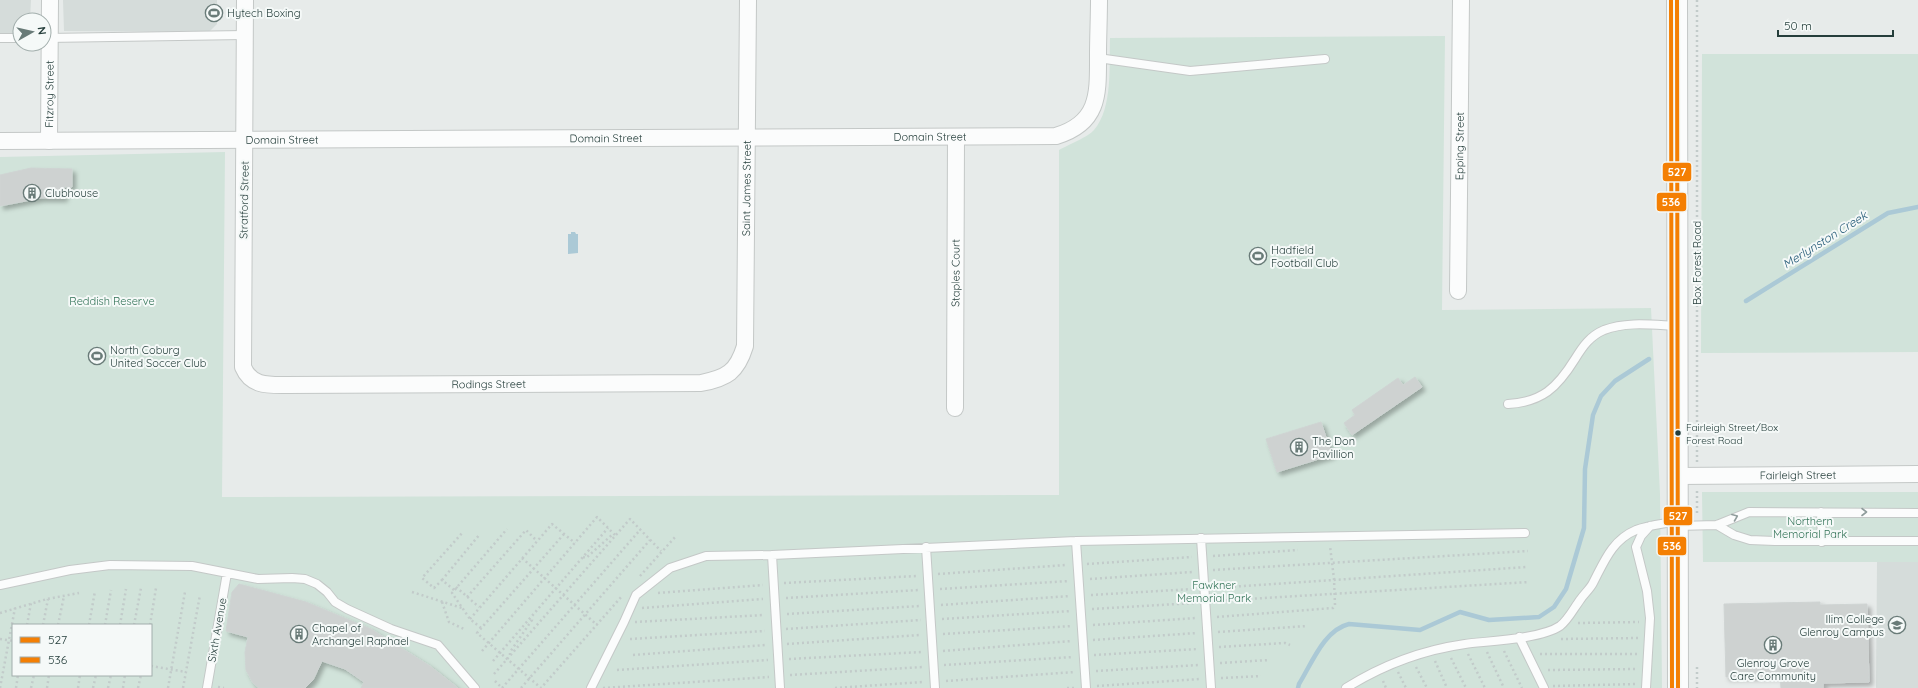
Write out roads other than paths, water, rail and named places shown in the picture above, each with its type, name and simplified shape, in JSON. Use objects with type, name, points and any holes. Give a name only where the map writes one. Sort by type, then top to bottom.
[{"type":"street","name":"Fitzroy Street","points":[[49,12],[50,0]]},
{"type":"street","name":"Stratford Street","points":[[245,0],[242,361],[247,376]]},
{"type":"street","name":"Saint James Street","points":[[732,372],[738,363],[745,346],[748,0]]},
{"type":"street","name":"Domain Street","points":[[0,140],[245,141],[1056,136],[1073,129],[1088,115],[1096,100],[1099,84],[1099,0]]},
{"type":"street","name":"Epping Street","points":[[1458,291],[1461,0]]},
{"type":"street","name":"Box Forest Road","points":[[1677,0],[1678,688]]},
{"type":"street","name":"Fitzroy Street","points":[[47,52],[49,141]]},
{"type":"street","name":"Staples Court","points":[[955,408],[956,137]]},
{"type":"street","name":"Rodings Street","points":[[247,376],[258,383],[285,385],[654,383],[701,382],[717,380],[732,372]]},
{"type":"street","name":"Fairleigh Street","points":[[1678,476],[1918,474]]},
{"type":"lane","points":[[52,38],[244,35]]},
{"type":"lane","points":[[0,38],[12,38]]},
{"type":"lane","points":[[1098,58],[1190,71],[1325,59]]},
{"type":"lane","points":[[1508,404],[1530,401],[1543,396],[1555,386],[1566,373],[1584,345],[1592,337],[1604,330],[1616,327],[1638,325],[1677,326]]},
{"type":"lane","points":[[1346,688],[1372,673],[1412,657],[1464,644],[1544,633],[1562,624],[1593,583],[1598,570],[1615,546],[1630,533],[1650,526],[1677,523],[1717,525],[1749,512],[1918,513]]},
{"type":"lane","points":[[1821,512],[1822,542]]},
{"type":"lane","points":[[1717,525],[1734,535],[1750,540],[1918,542]]},
{"type":"lane","points":[[1646,686],[1649,638],[1647,591],[1636,547],[1641,536],[1650,526]]},
{"type":"lane","points":[[592,688],[636,595],[670,568],[700,558],[716,555],[772,555],[1076,541],[1526,533]]},
{"type":"lane","points":[[1201,538],[1211,688]]},
{"type":"lane","points":[[1076,541],[1086,687]]},
{"type":"lane","points":[[926,548],[934,685]]},
{"type":"lane","points":[[772,555],[780,688]]},
{"type":"lane","points":[[0,585],[70,570],[110,565],[192,566],[258,579],[305,579],[317,584],[327,592],[335,602],[347,609],[391,629],[438,645],[475,688]]},
{"type":"lane","name":"Sixth Avenue","points":[[207,688],[227,573]]},
{"type":"lane","points":[[1519,637],[1543,687]]},
{"type":"water","points":[[571,232],[578,234],[578,253],[568,254],[568,234],[571,234]]},
{"type":"waterway","name":"Merlynston Creek","points":[[1746,301],[1888,213],[1918,207]]},
{"type":"waterway","name":"Merlynston Creek","points":[[1298,688],[1314,657],[1326,640],[1340,627],[1349,624],[1420,630],[1460,612],[1489,620],[1539,617],[1554,607],[1566,589],[1584,528],[1585,469],[1593,415],[1601,396],[1615,381],[1649,359]]},
{"type":"place","name":"Hytech Boxing","points":[[214,13]]},
{"type":"place","name":"Clubhouse","points":[[32,193]]},
{"type":"place","name":"Hadfield Football Club","points":[[1258,256]]},
{"type":"place","name":"North Coburg United Soccer Club","points":[[97,356]]},
{"type":"place","name":"Fairleigh Street/Box Forest Road","points":[[1678,433]]},
{"type":"place","name":"The Don Pavillion","points":[[1299,447]]},
{"type":"place","name":"Ilim College Glenroy Campus","points":[[1897,625]]},
{"type":"place","name":"Chapel of Archangel Raphael","points":[[299,634]]},
{"type":"place","name":"Glenroy Grove Care Community","points":[[1773,645]]},
{"type":"park label","name":"Reddish Reserve","points":[[112,301]]},
{"type":"park label","name":"Northern Memorial Park","points":[[1810,527]]},
{"type":"park label","name":"Fawkner Memorial Park","points":[[1214,591]]}]
